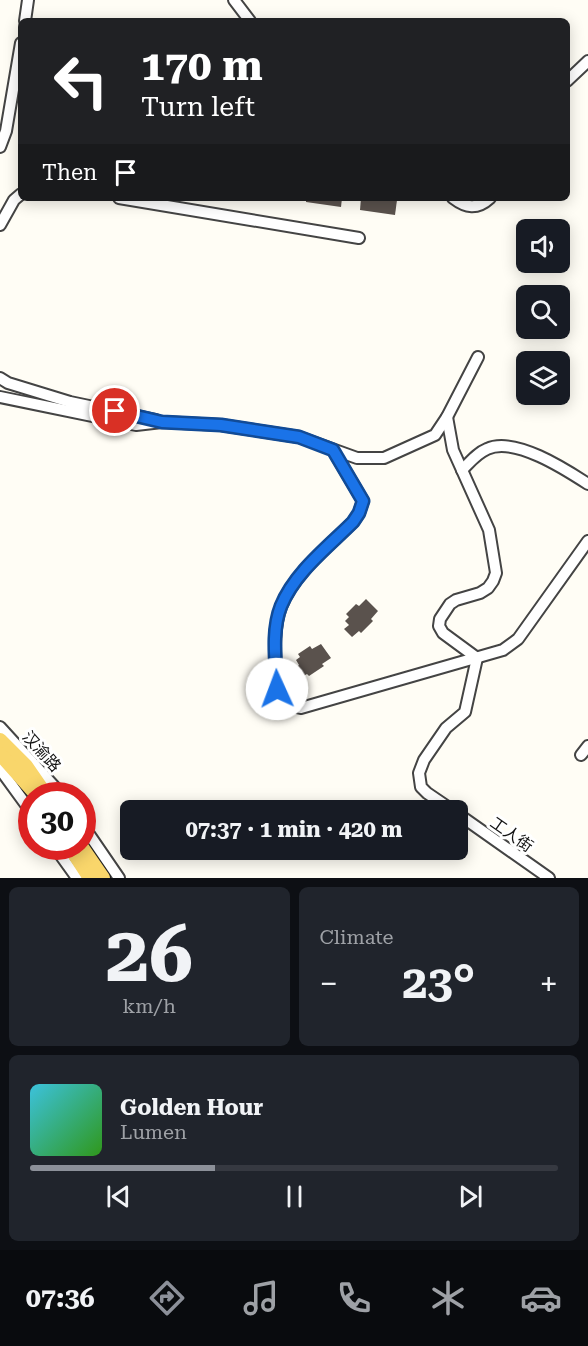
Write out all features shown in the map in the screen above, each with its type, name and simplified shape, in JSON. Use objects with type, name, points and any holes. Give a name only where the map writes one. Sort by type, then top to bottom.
[{"type":"main road","points":[[0,740],[26,766],[37,782]]},
{"type":"main road","points":[[0,754],[9,761],[26,782]]},
{"type":"main road","points":[[78,860],[90,878]]},
{"type":"main road","points":[[91,860],[103,878]]},
{"type":"street","points":[[25,18],[28,0]]},
{"type":"street","points":[[234,0],[248,18]]},
{"type":"street","points":[[0,147],[6,131],[18,61]]},
{"type":"street","points":[[570,78],[588,61]]},
{"type":"street","points":[[2,217],[18,197]]},
{"type":"street","points":[[137,201],[359,238]]},
{"type":"street","points":[[457,201],[471,207],[480,206],[486,201]]},
{"type":"street","points":[[0,378],[8,383],[70,402],[162,422],[221,425],[299,437],[357,458],[384,458],[435,435],[447,417],[478,357]]},
{"type":"street","points":[[0,397],[136,425],[162,422]]},
{"type":"street","points":[[447,417],[453,450],[489,530],[496,573],[494,581],[488,588],[450,604],[440,619],[439,626],[442,633],[477,658]]},
{"type":"street","points":[[462,470],[487,448],[506,446],[554,462],[588,484]]},
{"type":"street","points":[[333,450],[363,501],[353,522],[302,573],[291,587],[281,607],[275,650],[277,689],[282,700],[291,707],[301,708],[503,650],[518,639],[588,541]]},
{"type":"street","points":[[437,800],[422,787],[419,773],[424,760],[446,728],[465,712],[477,658]]},
{"type":"street","name":"汉渝路","points":[[0,727],[50,782]]},
{"type":"street","points":[[0,769],[18,794]]},
{"type":"street","name":"工人街","points":[[468,821],[549,878]]},
{"type":"street","points":[[96,844],[119,878]]},
{"type":"street","points":[[64,860],[77,878]]},
{"type":"building","points":[[306,201],[342,201],[341,207]]},
{"type":"building","points":[[361,201],[397,201],[395,215],[360,210]]},
{"type":"building","points":[[366,599],[378,611],[371,619],[373,621],[361,633],[359,631],[352,637],[344,629],[349,625],[345,621],[349,617],[346,614],[356,604],[359,606]]},
{"type":"building","points":[[321,644],[331,658],[309,676],[307,674],[300,678],[294,669],[299,665],[296,660],[300,657],[298,654],[310,646],[312,649]]},
{"type":"route","points":[[115,411],[162,422],[221,425],[299,437],[333,450],[353,482],[363,501],[359,513],[353,522],[302,573],[291,587],[281,607],[275,650],[277,689]]}]
